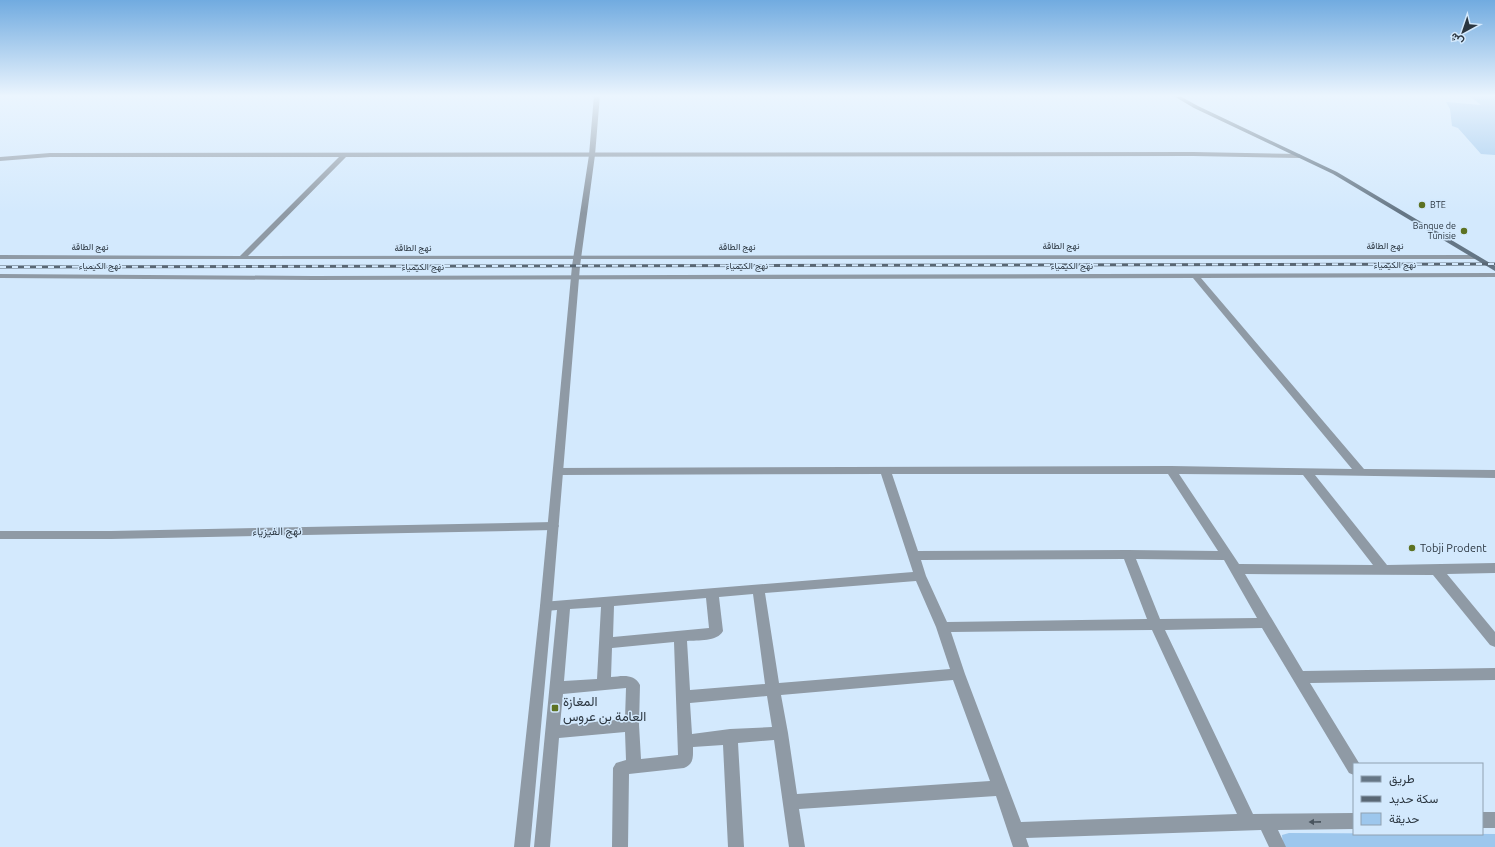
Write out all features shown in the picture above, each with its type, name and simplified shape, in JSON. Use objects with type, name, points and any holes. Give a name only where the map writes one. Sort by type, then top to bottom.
[{"type":"main road","points":[[1254,135],[1335,173],[1495,268]]},
{"type":"street","points":[[522,847],[546,606],[575,276],[594,135]]},
{"type":"street","points":[[0,159],[50,155],[1193,154],[1299,156]]},
{"type":"street","points":[[242,258],[344,155]]},
{"type":"street","name":"نهج الطاقة","points":[[0,257],[1475,256]]},
{"type":"street","name":"نهج الكيمياء","points":[[0,276],[313,278],[575,276],[1495,275]]},
{"type":"street","points":[[1195,276],[1361,472]]},
{"type":"street","points":[[558,470],[1171,470],[1495,474]]},
{"type":"street","points":[[885,470],[920,576],[943,627],[958,674],[1021,847]]},
{"type":"street","points":[[1171,470],[1236,569],[1266,623],[1353,766]]},
{"type":"street","points":[[1306,472],[1383,569]]},
{"type":"street","name":"نهج الفيزياء","points":[[0,534],[119,535],[553,526]]},
{"type":"street","points":[[913,556],[1128,554],[1228,556]]},
{"type":"street","points":[[1128,554],[1156,625],[1249,822]]},
{"type":"street","points":[[1236,569],[1436,570],[1495,568]]},
{"type":"street","points":[[1436,570],[1495,641]]},
{"type":"street","points":[[546,606],[920,576]]},
{"type":"street","points":[[758,589],[781,732],[797,847]]},
{"type":"street","points":[[606,643],[680,637],[715,632],[712,593]]},
{"type":"street","points":[[604,684],[608,601]]},
{"type":"street","points":[[542,847],[564,605]]},
{"type":"street","points":[[943,627],[1266,623]]},
{"type":"street","points":[[620,847],[620,769],[622,767],[634,765],[684,761],[686,759],[680,637]]},
{"type":"street","points":[[682,697],[958,674]]},
{"type":"street","points":[[1300,677],[1495,674]]},
{"type":"street","points":[[556,688],[628,682],[633,685],[632,725],[634,765]]},
{"type":"street","points":[[552,732],[632,725]]},
{"type":"street","points":[[685,741],[781,732]]},
{"type":"street","points":[[730,736],[736,847]]},
{"type":"street","points":[[790,802],[1000,788]]},
{"type":"street","points":[[1483,820],[1495,820]]},
{"type":"street","points":[[1016,830],[1249,822],[1353,821]]},
{"type":"street","points":[[1266,823],[1278,847]]},
{"type":"green space","points":[[1464,135],[1495,135],[1495,155],[1481,154]]},
{"type":"green space","points":[[1289,833],[1353,833],[1353,835],[1495,834],[1495,847],[1283,847],[1282,835]]},
{"type":"railway","points":[[0,267],[1495,264]]},
{"type":"place","name":"BTE","points":[[1422,205]]},
{"type":"place","name":"Banque de Tunisie","points":[[1464,231]]},
{"type":"place","name":"Tobji Prodent","points":[[1412,548]]},
{"type":"place","name":"المغازة العامة بن عروس","points":[[555,708]]}]
